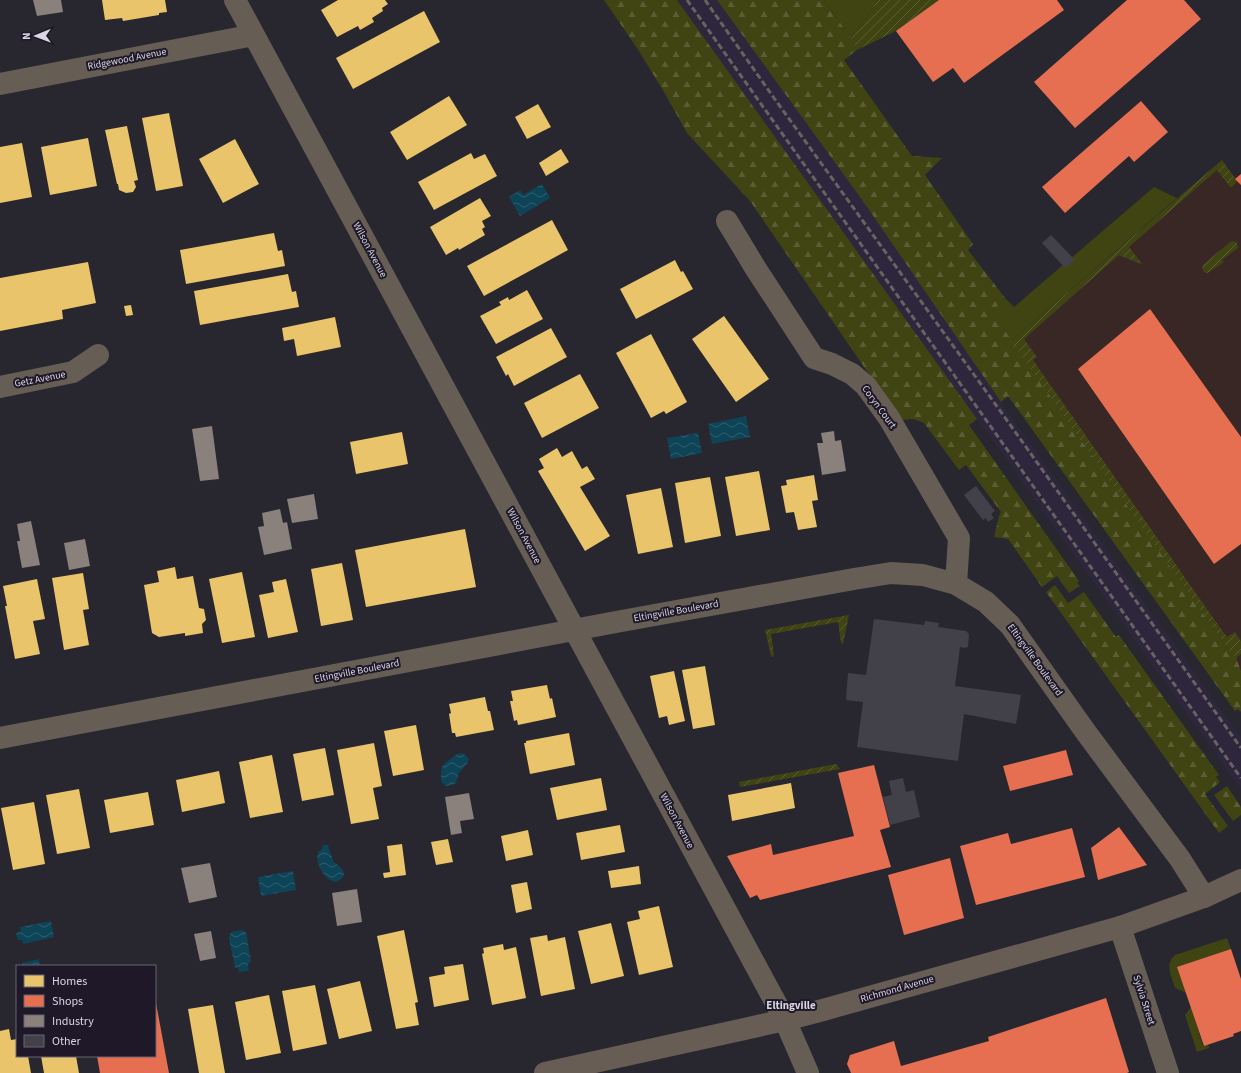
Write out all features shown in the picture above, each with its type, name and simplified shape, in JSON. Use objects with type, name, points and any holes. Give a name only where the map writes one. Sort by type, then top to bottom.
[{"type":"main road","name":"Richmond Avenue","points":[[545,1073],[785,1020],[1120,927],[1204,897],[1241,880]]},
{"type":"street","name":"Wilson Avenue","points":[[235,0],[785,1020],[808,1073]]},
{"type":"street","name":"Ridgewood Avenue","points":[[0,84],[254,35]]},
{"type":"street","name":"Coryn Court","points":[[727,221],[756,269],[814,358],[832,364],[852,374],[866,386],[889,418],[959,538],[956,584]]},
{"type":"street","name":"Getz Avenue","points":[[0,387],[73,372],[98,355]]},
{"type":"street","name":"Eltingville Boulevard","points":[[0,738],[891,572],[923,575],[956,584],[986,602],[1010,625],[1180,859],[1204,897]]},
{"type":"street","name":"Sylvia Street","points":[[1120,927],[1168,1073]]},
{"type":"shaded area","points":[[677,0],[717,0],[865,204],[1001,402],[1241,737],[1241,790],[977,419]]},
{"type":"shaded area","points":[[1222,160],[1241,185],[1241,671],[1230,651],[1011,341]]},
{"type":"green space","points":[[604,0],[677,0],[977,419],[969,425],[1079,581],[1077,583],[1080,586],[1069,593],[1057,576],[1042,587],[1008,539],[994,537],[1001,512],[966,465],[959,470],[924,423],[914,419],[903,420],[884,396],[750,201],[687,133],[637,48]]},
{"type":"green space","points":[[717,0],[824,0],[851,38],[857,50],[844,60],[912,156],[942,158],[925,175],[973,244],[968,250],[1006,299],[991,311],[1233,656],[1237,657],[1241,671],[1241,712],[1238,709],[1235,711],[1008,396],[1001,402],[865,204]]},
{"type":"green space","points":[[824,0],[878,0],[851,38]]},
{"type":"green space","points":[[878,0],[939,0],[896,31],[857,50],[851,38]]},
{"type":"green space","points":[[1222,160],[1237,181],[1232,187],[1230,187],[1217,170],[1129,247],[1143,265],[1119,255],[1024,339],[1037,357],[1033,360],[1216,622],[1227,637],[1235,632],[1241,641],[1241,654],[1237,657],[1233,656],[1011,341]]},
{"type":"green space","points":[[1154,187],[1177,198],[1011,341],[990,311],[1006,299],[1014,307]]},
{"type":"green space","points":[[1233,241],[1237,243],[1238,248],[1222,260],[1224,262],[1208,273],[1204,272],[1202,268],[1203,265]]},
{"type":"green space","points":[[1055,585],[1068,603],[1084,592],[1116,637],[1119,635],[1219,775],[1216,777],[1220,782],[1205,794],[1228,826],[1219,833],[1046,592]]},
{"type":"green space","points":[[849,615],[843,644],[841,643],[838,622],[771,634],[774,655],[773,657],[771,656],[765,630]]},
{"type":"green space","points":[[836,764],[840,769],[740,787],[739,782]]},
{"type":"green space","points":[[1227,786],[1241,807],[1241,815],[1233,821],[1214,795]]},
{"type":"green space","points":[[1227,938],[1231,949],[1178,967],[1186,993],[1175,988],[1169,966],[1175,955]]},
{"type":"green space","points":[[1191,1007],[1203,1046],[1208,1044],[1209,1048],[1197,1052],[1185,1015]]},
{"type":"water","points":[[542,184],[550,198],[520,216],[509,197],[520,190],[523,195]]},
{"type":"water","points":[[746,416],[750,437],[712,444],[708,424]]},
{"type":"water","points":[[698,433],[702,453],[671,459],[667,438]]},
{"type":"water","points":[[461,753],[466,755],[468,758],[468,763],[459,773],[456,783],[445,786],[441,780],[442,766],[455,755]]},
{"type":"water","points":[[323,845],[328,845],[333,861],[343,871],[343,877],[336,882],[324,875],[319,866],[317,857],[318,852],[322,849]]},
{"type":"water","points":[[293,871],[296,890],[261,896],[258,877]]},
{"type":"water","points":[[51,921],[54,937],[23,944],[22,940],[18,940],[16,933],[21,931],[20,927]]},
{"type":"water","points":[[242,930],[246,932],[251,961],[248,965],[249,971],[239,972],[238,967],[235,968],[229,938],[231,932]]},
{"type":"water","points":[[39,959],[40,965],[23,965],[22,963]]},
{"type":"building: Homes","points":[[102,0],[165,0],[167,12],[159,13],[159,15],[123,21],[122,18],[105,20]]},
{"type":"building: Homes","points":[[338,0],[385,0],[388,4],[382,8],[383,11],[372,18],[374,22],[360,30],[358,26],[337,37],[321,10]]},
{"type":"building: Homes","points":[[424,11],[440,42],[353,89],[336,58]]},
{"type":"building: Homes","points":[[449,96],[467,125],[407,160],[390,132]]},
{"type":"building: Homes","points":[[538,104],[551,127],[527,139],[515,117]]},
{"type":"building: Homes","points":[[169,113],[183,186],[156,191],[142,118]]},
{"type":"building: Homes","points":[[127,126],[138,180],[134,181],[136,187],[133,192],[126,193],[119,190],[117,184],[105,130]]},
{"type":"building: Homes","points":[[88,138],[97,186],[50,195],[41,147]]},
{"type":"building: Homes","points":[[235,139],[259,184],[223,203],[199,159]]},
{"type":"building: Homes","points":[[22,143],[32,197],[0,203],[0,147]]},
{"type":"building: Homes","points":[[561,149],[569,162],[546,176],[539,163]]},
{"type":"building: Homes","points":[[471,153],[474,159],[485,154],[497,176],[434,210],[418,182]]},
{"type":"building: Homes","points":[[480,198],[491,216],[482,221],[485,227],[482,229],[485,235],[459,250],[458,248],[446,255],[430,227]]},
{"type":"building: Homes","points":[[552,220],[568,250],[484,296],[467,266]]},
{"type":"building: Homes","points":[[274,233],[278,251],[282,250],[285,266],[186,284],[180,250]]},
{"type":"building: Homes","points":[[675,260],[681,272],[683,271],[693,289],[636,319],[620,289]]},
{"type":"building: Homes","points":[[88,262],[96,303],[62,310],[63,319],[0,331],[0,278]]},
{"type":"building: Homes","points":[[288,274],[292,292],[296,291],[299,307],[200,325],[194,291]]},
{"type":"building: Homes","points":[[527,290],[543,319],[496,344],[480,316],[501,305],[499,302],[508,297],[509,300]]},
{"type":"building: Homes","points":[[131,305],[133,315],[126,316],[124,306]]},
{"type":"building: Homes","points":[[724,316],[769,379],[736,402],[692,339]]},
{"type":"building: Homes","points":[[335,317],[341,347],[297,356],[294,339],[284,341],[282,328]]},
{"type":"building: Homes","points":[[551,328],[567,357],[514,386],[508,374],[506,376],[496,357]]},
{"type":"building: Homes","points":[[651,334],[687,402],[666,414],[664,411],[651,418],[616,353]]},
{"type":"building: Homes","points":[[580,374],[599,408],[542,438],[524,403]]},
{"type":"building: Homes","points":[[402,432],[408,464],[356,474],[350,442]]},
{"type":"building: Homes","points":[[557,448],[562,457],[572,451],[582,469],[587,466],[595,479],[580,487],[610,536],[585,551],[538,471],[544,468],[539,459]]},
{"type":"building: Homes","points":[[759,471],[770,530],[736,536],[725,477]]},
{"type":"building: Homes","points":[[814,475],[818,500],[812,501],[817,527],[798,530],[794,512],[786,513],[781,486],[787,485],[786,480]]},
{"type":"building: Homes","points":[[710,477],[721,536],[685,543],[675,483]]},
{"type":"building: Homes","points":[[661,488],[673,547],[638,554],[626,495]]},
{"type":"building: Homes","points":[[465,529],[476,587],[366,607],[355,550]]},
{"type":"building: Homes","points":[[342,563],[353,620],[321,626],[311,569]]},
{"type":"building: Homes","points":[[175,567],[177,579],[193,576],[199,608],[204,609],[206,620],[202,624],[203,633],[185,636],[185,633],[159,637],[152,633],[144,585],[159,582],[157,571]]},
{"type":"building: Homes","points":[[242,572],[255,637],[222,643],[209,579]]},
{"type":"building: Homes","points":[[83,573],[89,609],[83,610],[89,645],[64,650],[52,578]]},
{"type":"building: Homes","points":[[37,579],[45,619],[33,621],[40,654],[15,659],[5,606],[7,606],[3,586]]},
{"type":"building: Homes","points":[[286,579],[298,632],[268,638],[259,595],[274,592],[272,582]]},
{"type":"building: Homes","points":[[705,666],[715,725],[693,729],[682,670]]},
{"type":"building: Homes","points":[[674,671],[685,721],[669,725],[667,716],[659,718],[650,676]]},
{"type":"building: Homes","points":[[547,685],[550,699],[552,698],[556,717],[518,725],[517,720],[514,721],[510,701],[513,701],[511,691]]},
{"type":"building: Homes","points":[[485,697],[494,730],[456,737],[455,733],[452,733],[449,704]]},
{"type":"building: Homes","points":[[416,725],[424,770],[393,776],[384,731]]},
{"type":"building: Homes","points":[[569,733],[575,765],[530,774],[524,743],[526,743],[526,741]]},
{"type":"building: Homes","points":[[374,743],[382,786],[373,788],[379,819],[351,824],[337,750]]},
{"type":"building: Homes","points":[[325,748],[334,795],[302,801],[293,754]]},
{"type":"building: Homes","points":[[272,755],[283,812],[250,818],[239,762]]},
{"type":"building: Homes","points":[[219,771],[225,803],[182,812],[176,780]]},
{"type":"building: Homes","points":[[601,778],[607,810],[557,820],[550,788]]},
{"type":"building: Homes","points":[[791,783],[795,808],[732,821],[728,795]]},
{"type":"building: Homes","points":[[79,789],[90,848],[57,854],[46,795]]},
{"type":"building: Homes","points":[[148,792],[154,825],[110,833],[104,800]]},
{"type":"building: Homes","points":[[34,802],[45,864],[13,870],[1,808]]},
{"type":"building: Homes","points":[[620,825],[625,852],[581,860],[576,833]]},
{"type":"building: Homes","points":[[528,830],[533,855],[506,861],[501,836]]},
{"type":"building: Homes","points":[[448,839],[453,862],[436,865],[431,842]]},
{"type":"building: Homes","points":[[402,844],[406,875],[384,878],[383,873],[390,872],[387,846]]},
{"type":"building: Homes","points":[[639,866],[641,884],[611,888],[608,871]]},
{"type":"building: Homes","points":[[527,882],[532,909],[516,913],[511,885]]},
{"type":"building: Homes","points":[[659,906],[673,967],[639,975],[627,922],[640,919],[638,911]]},
{"type":"building: Homes","points":[[611,923],[624,976],[591,984],[578,931]]},
{"type":"building: Homes","points":[[404,930],[418,1002],[415,1003],[419,1025],[396,1029],[377,936]]},
{"type":"building: Homes","points":[[547,935],[548,941],[565,937],[575,989],[541,996],[530,938]]},
{"type":"building: Homes","points":[[503,944],[504,950],[516,947],[526,998],[492,1005],[482,954],[484,953],[483,948]]},
{"type":"building: Homes","points":[[463,964],[469,1000],[434,1007],[429,977],[445,974],[444,967]]},
{"type":"building: Homes","points":[[360,981],[372,1031],[339,1039],[327,989]]},
{"type":"building: Homes","points":[[315,985],[327,1044],[293,1051],[282,991]]},
{"type":"building: Homes","points":[[269,995],[281,1053],[246,1060],[235,1002]]},
{"type":"building: Homes","points":[[213,1005],[225,1073],[199,1073],[188,1009]]},
{"type":"building: Homes","points":[[9,1029],[11,1040],[16,1039],[16,1057],[28,1057],[31,1073],[0,1073],[0,1031]]},
{"type":"building: Homes","points":[[41,1057],[76,1057],[79,1073],[44,1073]]},
{"type":"building: Shops","points":[[939,0],[1057,0],[1064,10],[964,83],[953,68],[933,82],[896,31]]},
{"type":"building: Shops","points":[[1127,0],[1184,0],[1201,19],[1075,128],[1034,82]]},
{"type":"building: Shops","points":[[1141,101],[1168,132],[1134,162],[1129,156],[1065,213],[1042,187]]},
{"type":"building: Shops","points":[[1241,174],[1241,185],[1235,179]]},
{"type":"building: Shops","points":[[1150,309],[1241,437],[1241,544],[1214,564],[1078,369]]},
{"type":"building: Shops","points":[[1066,750],[1073,775],[1010,791],[1003,766]]},
{"type":"building: Shops","points":[[874,765],[890,827],[880,830],[891,867],[760,900],[757,895],[750,898],[727,856],[771,844],[773,855],[854,836],[838,773]]},
{"type":"building: Shops","points":[[1119,827],[1147,865],[1098,880],[1091,848]]},
{"type":"building: Shops","points":[[1072,828],[1085,877],[976,905],[960,846],[1008,833],[1011,844]]},
{"type":"building: Shops","points":[[950,858],[964,918],[904,935],[888,875]]},
{"type":"building: Shops","points":[[1231,949],[1241,979],[1241,1031],[1233,1034],[1234,1036],[1204,1046],[1177,967]]},
{"type":"building: Shops","points":[[1106,998],[1129,1072],[1127,1073],[851,1073],[847,1064],[850,1055],[894,1041],[901,1066],[989,1041],[988,1037]]},
{"type":"building: Shops","points":[[156,1003],[169,1073],[100,1073],[97,1057],[156,1057]]},
{"type":"building: Industry","points":[[33,0],[61,0],[63,12],[37,16]]},
{"type":"building: Industry","points":[[212,426],[219,479],[200,481],[192,429]]},
{"type":"building: Industry","points":[[834,431],[835,441],[841,440],[846,471],[822,475],[817,443],[823,443],[821,433]]},
{"type":"building: Industry","points":[[314,494],[318,519],[292,523],[287,499]]},
{"type":"building: Industry","points":[[280,509],[283,523],[287,522],[292,549],[264,555],[258,527],[264,526],[262,513]]},
{"type":"building: Industry","points":[[31,521],[40,565],[22,568],[17,541],[20,541],[17,524]]},
{"type":"building: Industry","points":[[85,539],[90,566],[69,570],[64,543]]},
{"type":"building: Industry","points":[[469,793],[474,819],[460,821],[462,833],[451,835],[445,797]]},
{"type":"building: Industry","points":[[210,863],[217,897],[189,903],[181,868]]},
{"type":"building: Industry","points":[[357,889],[362,922],[337,926],[332,893]]},
{"type":"building: Industry","points":[[211,931],[216,958],[200,961],[194,934]]},
{"type":"building: Other","points":[[1051,235],[1075,260],[1065,268],[1042,243]]},
{"type":"building: Other","points":[[976,486],[995,511],[991,514],[994,518],[988,522],[986,518],[983,520],[964,495]]},
{"type":"building: Other","points":[[874,619],[924,625],[925,621],[939,623],[938,627],[966,631],[969,634],[968,647],[960,647],[955,686],[1021,695],[1016,724],[964,714],[958,761],[857,747],[863,702],[846,700],[848,673],[866,675]]},
{"type":"building: Other","points":[[903,778],[906,792],[914,790],[920,817],[890,825],[883,797],[892,795],[889,781]]},
{"type":"railway","points":[[687,0],[1241,778]]},
{"type":"railway","points":[[705,0],[1241,748]]},
{"type":"district","name":"Eltingville","points":[[791,1005]]}]
